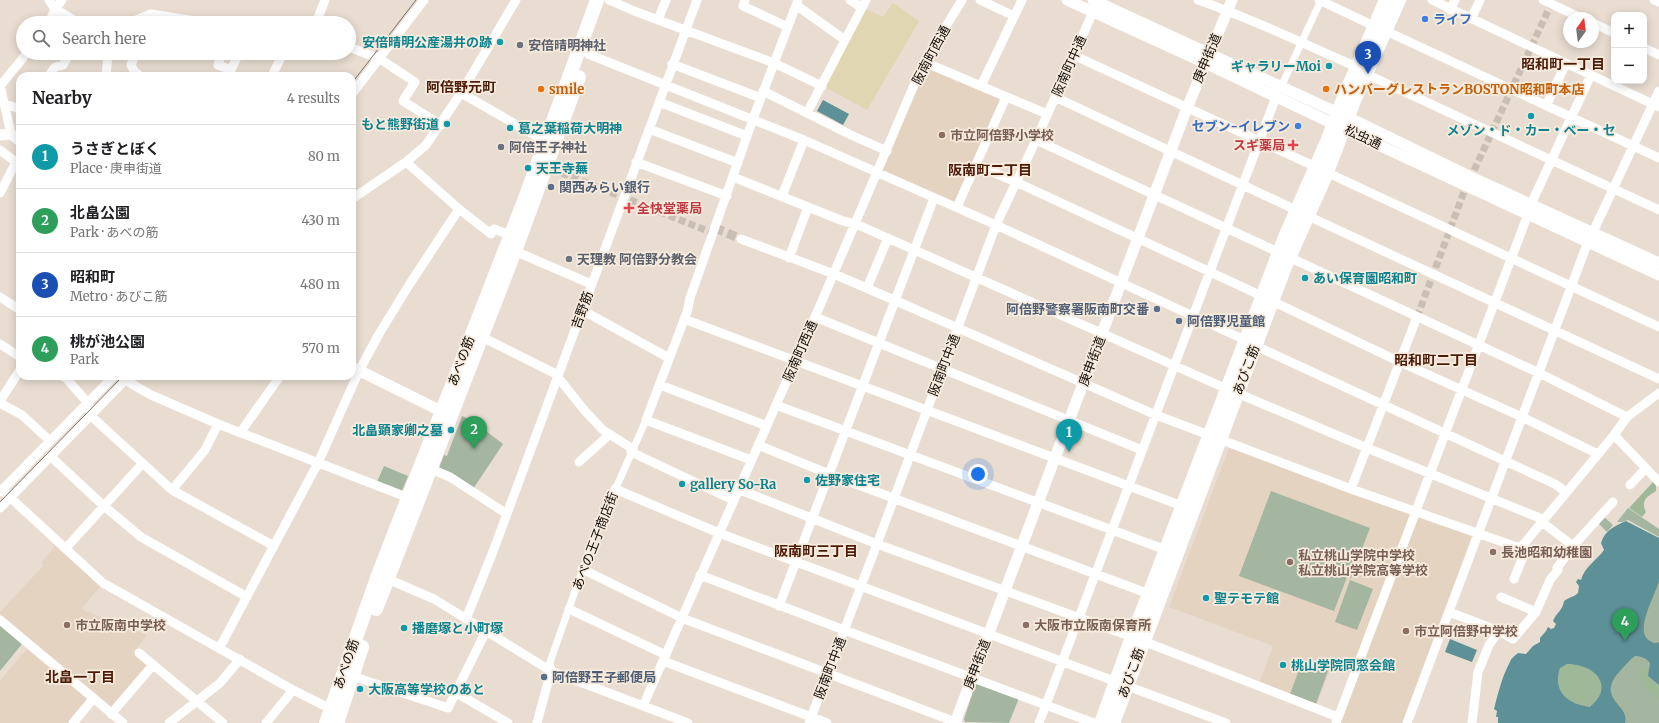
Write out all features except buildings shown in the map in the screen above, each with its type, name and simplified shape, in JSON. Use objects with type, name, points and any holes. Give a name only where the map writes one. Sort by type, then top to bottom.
[{"type":"main road","name":"あべの筋","points":[[336,714],[387,579],[431,469],[446,414],[510,235],[545,167],[545,141],[597,0]]},
{"type":"main road","name":"あべの筋","points":[[326,723],[336,714],[352,676],[387,579],[409,498],[446,414],[482,338],[608,0]]},
{"type":"main road","name":"あびこ筋","points":[[1101,723],[1121,684],[1284,255],[1380,28],[1386,0]]},
{"type":"main road","name":"あびこ筋","points":[[1380,28],[1399,0]]},
{"type":"main road","name":"あびこ筋","points":[[1137,639],[1149,594],[1182,506],[1214,438]]},
{"type":"main road","name":"あびこ筋","points":[[1113,723],[1121,684]]},
{"type":"street","points":[[49,0],[55,9],[67,16]]},
{"type":"street","points":[[52,16],[62,0]]},
{"type":"street","points":[[319,16],[325,0]]},
{"type":"street","points":[[356,89],[424,0]]},
{"type":"street","points":[[356,196],[406,162],[426,145],[441,125],[461,93],[516,0]]},
{"type":"street","points":[[608,0],[774,63],[822,86]]},
{"type":"street","points":[[658,20],[666,0]]},
{"type":"street","name":"吉野筋","points":[[466,619],[507,514],[672,64],[697,0]]},
{"type":"street","points":[[745,0],[743,6],[788,27]]},
{"type":"street","points":[[807,113],[864,4],[850,0]]},
{"type":"street","name":"阪南町西通","points":[[643,706],[856,224],[924,62],[962,0]]},
{"type":"street","points":[[980,0],[1014,16]]},
{"type":"street","points":[[981,86],[1022,0]]},
{"type":"street","name":"松虫通","points":[[1067,0],[1207,58],[1341,121],[1471,177],[1529,209],[1591,238],[1659,275]]},
{"type":"street","name":"松虫通","points":[[1093,0],[1111,4],[1207,58]]},
{"type":"street","points":[[1198,0],[1230,5],[1301,43],[1659,210]]},
{"type":"street","points":[[1039,723],[1260,140],[1279,92],[1320,0],[1570,118],[1659,158]]},
{"type":"street","points":[[1432,0],[1450,10],[1656,106]]},
{"type":"street","points":[[1450,10],[1454,0]]},
{"type":"street","points":[[1471,19],[1480,0]]},
{"type":"street","points":[[1544,0],[1569,12]]},
{"type":"street","points":[[1654,0],[1659,2]]},
{"type":"street","points":[[752,460],[646,420],[684,319],[762,94],[797,3],[845,40]]},
{"type":"street","name":"庚申街道","points":[[956,723],[1021,546],[1103,334],[1187,108],[1230,5]]},
{"type":"street","name":"阪南町中通","points":[[810,720],[878,544],[996,225],[1048,114],[1093,12]]},
{"type":"street","points":[[146,16],[151,14],[164,16]]},
{"type":"street","points":[[1599,27],[1611,33]]},
{"type":"street","points":[[1647,49],[1659,55]]},
{"type":"street","points":[[356,50],[380,59],[416,82],[404,101],[441,125]]},
{"type":"street","points":[[588,54],[804,140],[957,207],[1506,461],[1555,484],[1566,492]]},
{"type":"street","points":[[1073,55],[1260,140],[1321,170],[1659,327]]},
{"type":"street","points":[[10,136],[5,104],[0,85],[21,60]]},
{"type":"street","points":[[51,72],[55,67],[63,65],[66,60]]},
{"type":"street","points":[[106,72],[108,60]]},
{"type":"street","points":[[133,60],[131,65],[135,72]]},
{"type":"street","points":[[220,60],[218,65],[231,70],[236,60]]},
{"type":"street","points":[[274,72],[280,60]]},
{"type":"street","points":[[924,62],[1048,114]]},
{"type":"street","points":[[672,64],[762,94],[807,113],[887,151]]},
{"type":"street","points":[[1546,106],[1566,64]]},
{"type":"street","points":[[738,489],[878,544],[1137,639],[1337,720],[1417,511],[1529,209],[1550,160],[1591,75]]},
{"type":"street","points":[[1407,723],[1571,287],[1591,238],[1634,147],[1656,106],[1659,91]]},
{"type":"street","points":[[461,93],[545,141]]},
{"type":"street","points":[[957,207],[1006,97]]},
{"type":"street","points":[[1055,97],[1433,275],[1659,379]]},
{"type":"street","points":[[659,102],[747,136]]},
{"type":"street","points":[[5,104],[16,108]]},
{"type":"street","points":[[649,128],[738,163]]},
{"type":"street","points":[[782,196],[804,140]]},
{"type":"street","points":[[1036,140],[1154,196],[1539,373],[1627,418]]},
{"type":"street","points":[[0,150],[16,162],[0,192]]},
{"type":"street","points":[[406,162],[459,209],[491,234],[494,229],[510,235]]},
{"type":"street","points":[[636,162],[727,196]]},
{"type":"street","points":[[976,165],[1267,298],[1598,454]]},
{"type":"street","points":[[733,177],[843,221],[856,224],[1232,391],[1367,448],[1540,518],[1542,522],[1573,546]]},
{"type":"street","points":[[779,606],[913,249],[934,198]]},
{"type":"street","points":[[789,258],[808,207]]},
{"type":"street","points":[[446,414],[356,369],[459,209]]},
{"type":"street","points":[[867,288],[888,238]]},
{"type":"street","name":"松虫通","points":[[1591,238],[1659,263]]},
{"type":"street","points":[[740,239],[834,274],[1084,382],[1156,415],[1214,438],[1351,489],[1517,547],[1522,546],[1627,418],[1659,393]]},
{"type":"street","points":[[515,252],[591,284]]},
{"type":"street","points":[[0,297],[16,307]]},
{"type":"street","points":[[582,310],[669,358]]},
{"type":"street","points":[[815,317],[1142,450]]},
{"type":"street","points":[[1351,489],[1417,317]]},
{"type":"street","points":[[684,319],[1182,506]]},
{"type":"street","points":[[482,338],[558,376],[585,411],[603,430],[632,451],[733,500]]},
{"type":"street","points":[[0,344],[16,354]]},
{"type":"street","points":[[16,376],[0,402],[22,415],[50,441]]},
{"type":"street","points":[[68,380],[88,403],[91,416],[172,490],[274,546]]},
{"type":"street","points":[[110,380],[1,491],[66,548],[103,583],[220,647],[336,714]]},
{"type":"street","points":[[0,508],[125,380]]},
{"type":"street","points":[[130,380],[152,395],[218,424],[409,498]]},
{"type":"street","points":[[240,433],[277,380]]},
{"type":"street","points":[[220,647],[318,463],[352,380]]},
{"type":"street","points":[[660,385],[767,426]]},
{"type":"street","points":[[776,405],[1166,550]]},
{"type":"street","name":"あべの王子商店街","points":[[550,668],[582,569],[615,489],[646,420]]},
{"type":"street","points":[[172,490],[205,450],[218,424]]},
{"type":"street","points":[[579,462],[610,434]]},
{"type":"street","points":[[1614,435],[1659,482]]},
{"type":"street","points":[[758,446],[894,499],[1149,594]]},
{"type":"street","points":[[50,456],[104,506],[141,536],[247,597]]},
{"type":"street","points":[[66,548],[142,464]]},
{"type":"street","points":[[1630,485],[1646,468]]},
{"type":"street","points":[[431,469],[450,477],[507,514]]},
{"type":"street","points":[[615,489],[719,533],[1226,723]]},
{"type":"street","points":[[1449,612],[1499,631],[1513,639],[1536,612],[1550,580],[1573,546],[1613,502]]},
{"type":"street","points":[[1514,579],[1523,557],[1518,552],[1517,547]]},
{"type":"street","points":[[582,569],[682,618],[956,723]]},
{"type":"street","points":[[700,575],[779,606],[1094,723]]},
{"type":"street","points":[[387,579],[434,599],[550,668],[643,706],[665,719],[688,723]]},
{"type":"street","points":[[1501,597],[1536,612]]},
{"type":"street","points":[[569,608],[664,658],[810,720],[827,723]]},
{"type":"street","points":[[0,620],[123,723]]},
{"type":"street","points":[[352,676],[448,708],[486,631]]},
{"type":"street","points":[[1472,723],[1478,672],[1489,644],[1499,631]]},
{"type":"street","points":[[139,653],[222,723]]},
{"type":"street","points":[[169,723],[220,683],[240,659]]},
{"type":"street","points":[[111,714],[153,665]]},
{"type":"street","points":[[537,723],[550,668]]},
{"type":"street","points":[[266,723],[294,690]]},
{"type":"street","points":[[455,692],[508,723]]},
{"type":"street","points":[[73,723],[93,699]]},
{"type":"shaded area","name":"市立阿倍野小学校","points":[[927,66],[1002,99],[957,204],[881,171]]},
{"type":"shaded area","name":"私立桃山学院中学校 私立桃山学院高等学校","points":[[1229,448],[1409,513],[1411,517],[1352,673],[1332,666],[1316,705],[1259,683],[1273,646],[1169,607]]},
{"type":"shaded area","name":"市立阿倍野中学校","points":[[1418,516],[1471,535],[1471,539],[1402,723],[1340,723]]},
{"type":"shaded area","name":"市立阪南中学校","points":[[55,546],[101,586],[81,609],[147,635],[134,652],[148,665],[112,707],[0,614],[0,612],[43,566],[42,562]]},
{"type":"shaded area","points":[[28,647],[87,698],[88,702],[70,723],[0,723],[0,681]]},
{"type":"green space","points":[[462,416],[473,421],[503,444],[473,489],[439,468],[444,455],[447,456]]},
{"type":"green space","points":[[384,466],[408,476],[401,493],[376,484]]},
{"type":"green space","points":[[1654,481],[1656,491],[1644,501],[1644,508],[1646,512],[1642,517],[1629,508]]},
{"type":"green space","points":[[1271,491],[1370,528],[1351,578],[1347,577],[1334,611],[1239,576]]},
{"type":"green space","points":[[1628,508],[1659,529],[1659,537],[1628,520],[1617,522]]},
{"type":"green space","points":[[1603,516],[1613,525],[1607,532],[1599,524]]},
{"type":"green space","points":[[1659,549],[1659,723],[1558,723],[1546,669]]},
{"type":"green space","points":[[1350,580],[1373,589],[1357,630],[1335,622]]},
{"type":"green space","points":[[0,625],[22,644],[0,671]]},
{"type":"green space","points":[[1303,659],[1328,671],[1316,704],[1290,694]]},
{"type":"green space","points":[[1567,664],[1586,668],[1598,677],[1601,684],[1601,691],[1598,699],[1590,707],[1568,700],[1560,690],[1558,676],[1560,668]]},
{"type":"green space","points":[[1643,667],[1647,669],[1647,677],[1659,687],[1659,699],[1650,693],[1641,682],[1640,677]]},
{"type":"green space","points":[[976,683],[1019,698],[1009,723],[965,722],[964,719]]},
{"type":"sand","points":[[893,3],[919,21],[867,110],[825,87],[866,9],[883,17]]},
{"type":"water","points":[[823,100],[849,114],[843,125],[817,111]]},
{"type":"water","points":[[1626,521],[1659,538],[1659,581],[1647,612],[1644,630],[1645,636],[1650,641],[1654,643],[1659,642],[1659,685],[1648,676],[1650,663],[1639,656],[1635,656],[1620,671],[1613,681],[1611,688],[1615,701],[1623,711],[1625,723],[1498,723],[1498,717],[1496,717],[1497,711],[1494,709],[1502,679],[1511,659],[1518,653],[1526,654],[1533,646],[1540,642],[1540,638],[1548,627],[1551,629],[1554,628],[1556,624],[1553,621],[1564,601],[1578,593],[1579,586],[1576,582],[1578,579],[1581,580],[1588,567],[1604,550],[1601,543],[1605,535],[1614,527]],"holes":[[[1567,664],[1577,665],[1593,672],[1598,677],[1601,684],[1601,691],[1598,699],[1590,707],[1569,700],[1560,690],[1558,684],[1560,668]]]},
{"type":"water","points":[[1450,639],[1477,650],[1472,662],[1445,652]]},
{"type":"tunnel","points":[[1417,317],[1464,192],[1553,0]]},
{"type":"tunnel","points":[[552,169],[713,233]]},
{"type":"tunnel","points":[[715,228],[741,239]]},
{"type":"tram line","points":[[356,78],[416,0]]},
{"type":"tram line","points":[[0,502],[119,380]]},
{"type":"place","name":"ライフ","points":[[1425,19]]},
{"type":"place","name":"安倍晴明公産湯井の跡","points":[[500,42]]},
{"type":"place","name":"安倍晴明神社","points":[[520,45]]},
{"type":"place","name":"ギャラリーMoi","points":[[1329,66]]},
{"type":"place","name":"昭和町","points":[[1368,74]]},
{"type":"place","name":"smile","points":[[541,89]]},
{"type":"place","name":"ハンバーグレストランBOSTON昭和町本店","points":[[1326,89]]},
{"type":"place","name":"メゾン・ド・カー・ベー・セ","points":[[1531,116]]},
{"type":"place","name":"もと熊野街道","points":[[447,124]]},
{"type":"place","name":"セブン-イレブン","points":[[1298,126]]},
{"type":"place","name":"葛之葉稲荷大明神","points":[[510,128]]},
{"type":"place","name":"市立阿倍野小学校","points":[[942,135]]},
{"type":"place","name":"スギ薬局","points":[[1293,145]]},
{"type":"place","name":"阿倍王子神社","points":[[501,147]]},
{"type":"place","name":"天王寺蕪","points":[[528,168]]},
{"type":"place","name":"関西みらい銀行","points":[[551,187]]},
{"type":"place","name":"全快堂薬局","points":[[629,208]]},
{"type":"place","name":"天理教 阿倍野分教会","points":[[569,259]]},
{"type":"place","name":"あい保育園昭和町","points":[[1305,278]]},
{"type":"place","name":"阿倍野警察署阪南町交番","points":[[1157,309]]},
{"type":"place","name":"阿倍野児童館","points":[[1179,321]]},
{"type":"place","name":"北畠顕家卿之墓","points":[[451,430]]},
{"type":"place","name":"北畠公園","points":[[474,449]]},
{"type":"place","name":"うさぎとぼく","points":[[1069,452]]},
{"type":"place","name":"佐野家住宅","points":[[807,480]]},
{"type":"place","name":"gallery So-Ra","points":[[682,484]]},
{"type":"place","name":"長池昭和幼稚園","points":[[1493,552]]},
{"type":"place","name":"私立桃山学院中学校 私立桃山学院高等学校","points":[[1290,562]]},
{"type":"place","name":"聖テモテ館","points":[[1206,598]]},
{"type":"place","name":"市立阪南中学校","points":[[67,625]]},
{"type":"place","name":"大阪市立阪南保育所","points":[[1026,625]]},
{"type":"place","name":"播磨塚と小町塚","points":[[404,628]]},
{"type":"place","name":"市立阿倍野中学校","points":[[1406,631]]},
{"type":"place","name":"桃が池公園","points":[[1625,641]]},
{"type":"place","name":"桃山学院同窓会館","points":[[1283,665]]},
{"type":"place","name":"阿倍野王子郵便局","points":[[544,677]]},
{"type":"place","name":"大阪高等学校のあと","points":[[360,689]]},
{"type":"district","name":"昭和町一丁目","points":[[1563,64]]},
{"type":"district","name":"阿倍野元町","points":[[461,87]]},
{"type":"district","name":"阪南町二丁目","points":[[990,170]]},
{"type":"district","name":"昭和町二丁目","points":[[1436,360]]},
{"type":"district","name":"阪南町三丁目","points":[[816,551]]},
{"type":"district","name":"北畠一丁目","points":[[80,677]]}]
